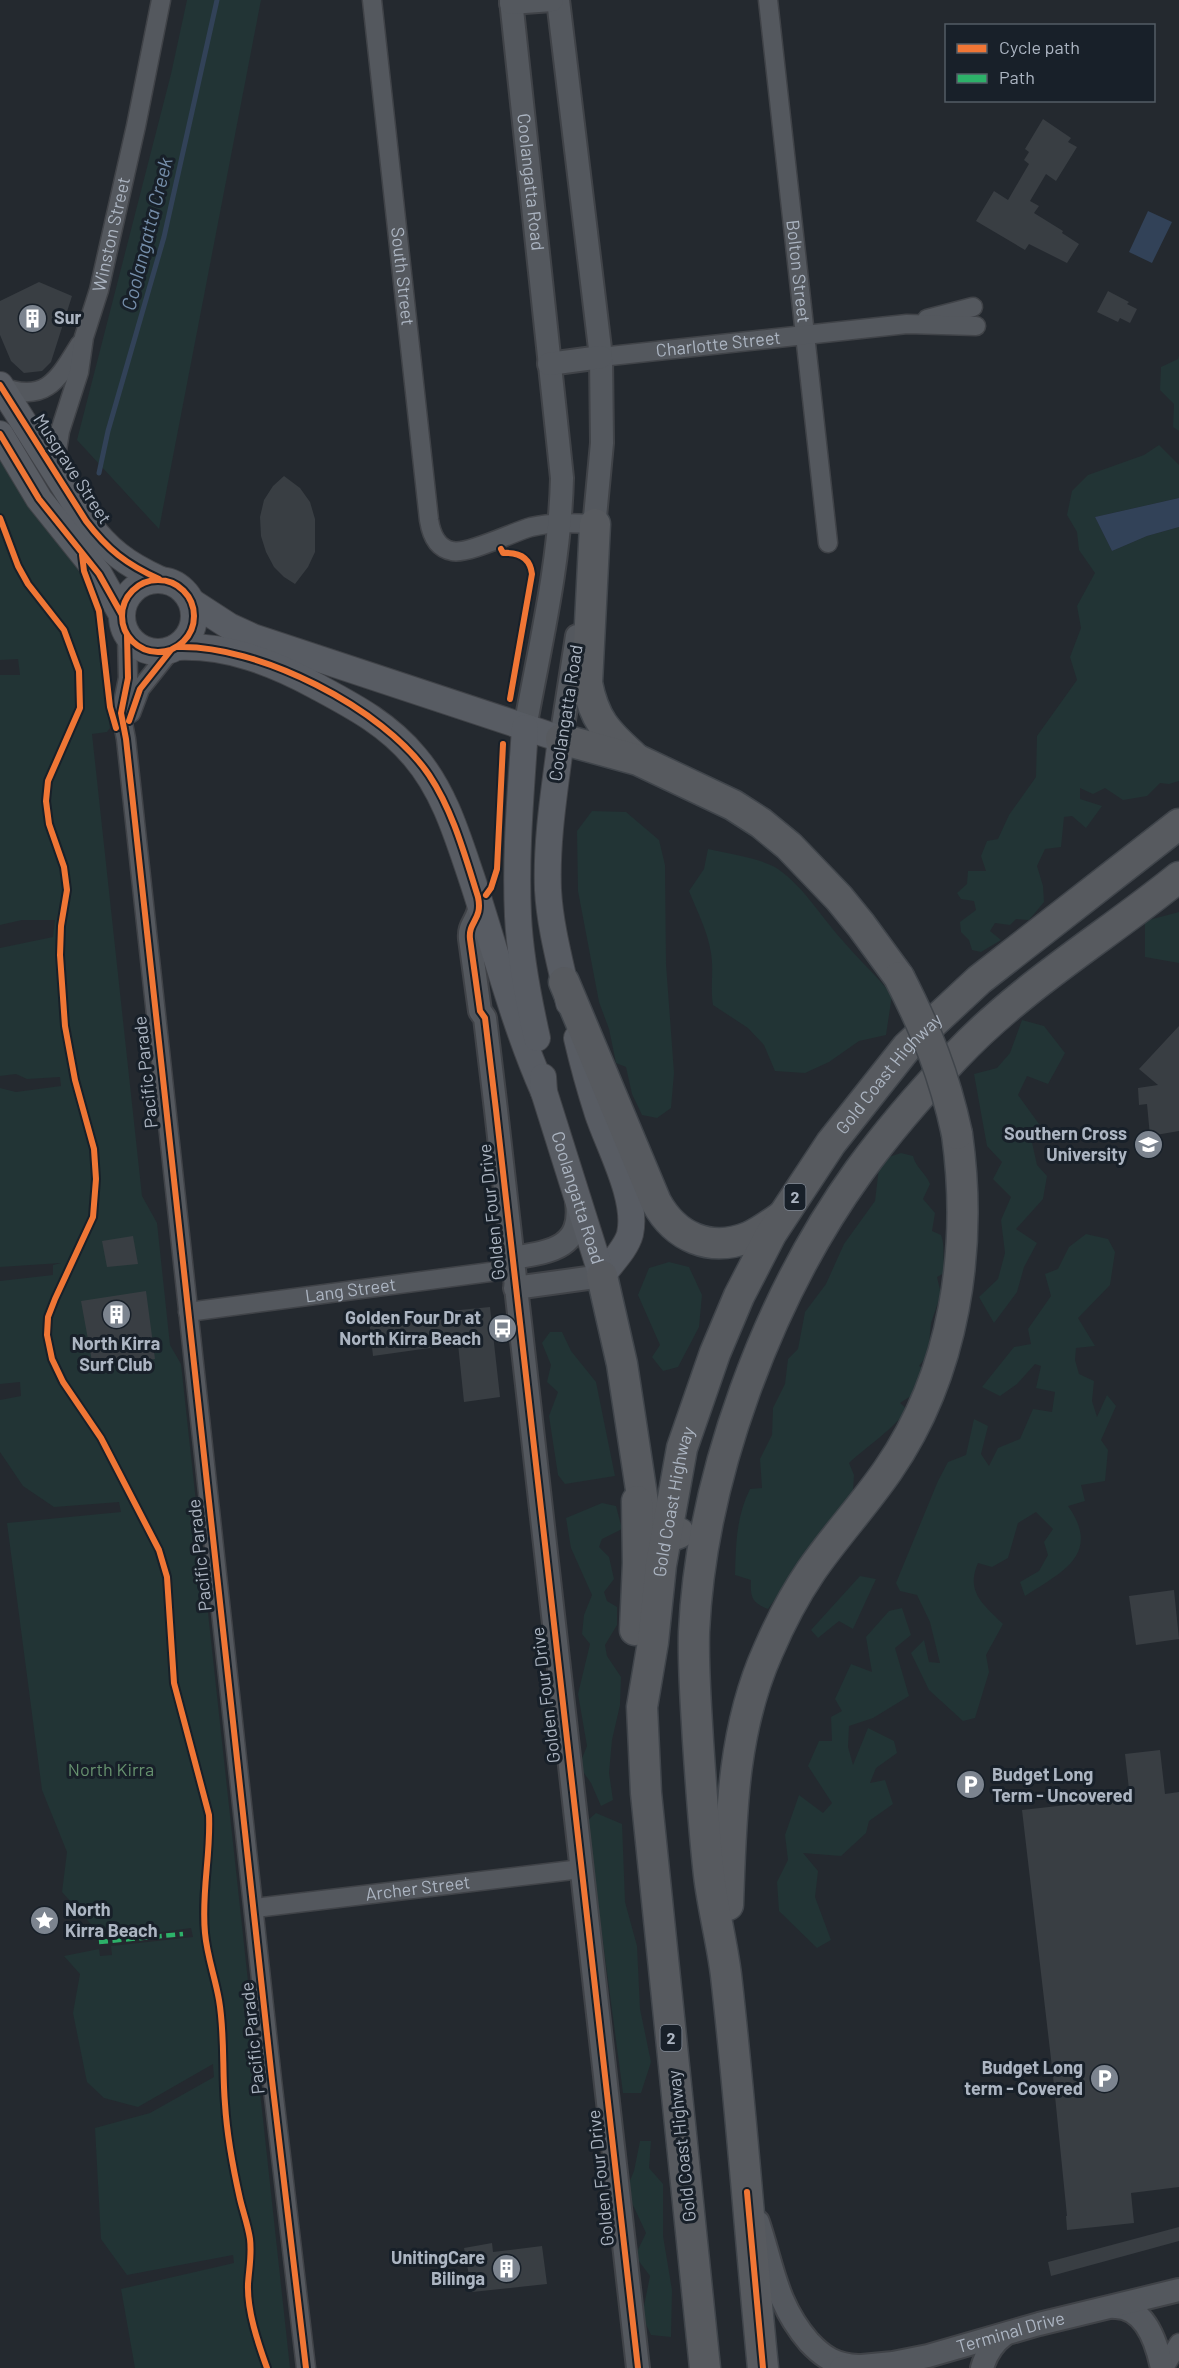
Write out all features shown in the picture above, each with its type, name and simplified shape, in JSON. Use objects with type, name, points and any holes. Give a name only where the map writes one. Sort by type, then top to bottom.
[{"type":"highway","points":[[595,524],[586,683],[590,701],[608,734],[638,760]]},
{"type":"highway","points":[[561,739],[638,760],[733,805],[789,846],[861,925],[898,977],[933,1047],[948,1092],[957,1134],[964,1208],[961,1269],[944,1349],[933,1381],[911,1430],[890,1468],[831,1543],[792,1601],[767,1653],[745,1719],[734,1784],[725,1972]]},
{"type":"highway","name":"Gold Coast Highway","points":[[705,2368],[646,1793],[642,1707],[653,1642],[665,1536],[682,1448],[711,1362],[739,1296],[782,1216],[831,1143],[907,1047],[979,980],[1179,824]]},
{"type":"highway","name":"Gold Coast Highway","points":[[763,2368],[725,1972],[708,1855],[695,1691],[694,1633],[700,1572],[711,1510],[727,1447],[748,1384],[783,1301],[810,1249],[866,1162],[928,1086],[996,1018],[1058,967],[1179,877]]},
{"type":"highway","points":[[564,982],[657,1202],[669,1222],[690,1237],[720,1243],[749,1237],[782,1216]]},
{"type":"highway","points":[[602,1276],[622,1364],[645,1514],[656,1531],[665,1536],[676,1535],[690,1526],[727,1447]]},
{"type":"highway","points":[[633,1444],[639,1563],[634,1640],[642,1707]]},
{"type":"main road","name":"Musgrave Street","points":[[0,385],[86,521],[102,541],[128,563],[159,579]]},
{"type":"main road","points":[[0,434],[39,499],[99,574],[135,643],[149,651],[160,652],[174,648],[203,647],[251,657],[308,681],[379,722],[415,757],[440,793],[478,897],[525,1049],[544,1092]]},
{"type":"main road","points":[[125,625],[126,598],[135,588],[146,581],[159,579],[177,584],[192,602],[195,613],[194,624],[189,635],[174,648]]},
{"type":"main road","points":[[192,602],[229,626],[253,637],[561,739]]},
{"type":"main road","name":"Coolangatta Road","points":[[525,728],[517,875],[522,957],[529,1004],[541,1054],[544,1092],[602,1276]]},
{"type":"main road","name":"Coolangatta Road","points":[[561,739],[551,812],[548,891],[564,982],[590,1089],[630,1206],[629,1238],[602,1276]]},
{"type":"street","name":"Winston Street","points":[[54,469],[60,431],[79,372],[84,337],[99,290],[129,161],[161,0]]},
{"type":"street","name":"South Street","points":[[372,0],[429,520],[433,535],[443,547],[461,552],[522,530],[561,522]]},
{"type":"street","points":[[511,1],[552,0]]},
{"type":"street","name":"Coolangatta Road","points":[[558,0],[601,357],[602,443],[595,524],[561,739]]},
{"type":"street","name":"Bolton Street","points":[[768,0],[828,543]]},
{"type":"street","name":"Coolangatta Road","points":[[511,1],[560,452],[561,522],[525,728]]},
{"type":"street","name":"Charlotte Street","points":[[908,324],[974,307]]},
{"type":"street","name":"Charlotte Street","points":[[601,357],[908,324],[976,326]]},
{"type":"street","points":[[0,385],[20,392],[32,392],[46,388],[60,377],[84,337]]},
{"type":"street","points":[[549,364],[601,357]]},
{"type":"street","points":[[561,522],[595,524]]},
{"type":"street","name":"Pacific Parade","points":[[125,625],[128,678],[121,713],[126,739],[306,2368]]},
{"type":"street","name":"Pacific Parade","points":[[126,739],[132,709],[140,689],[174,648]]},
{"type":"street","name":"Golden Four Drive","points":[[478,897],[480,913],[469,934],[480,1011],[485,1018],[638,2368]]},
{"type":"street","name":"Golden Four Drive","points":[[514,1272],[560,1248],[566,1242],[577,1222],[578,1206],[575,1191]]},
{"type":"street","name":"Golden Four Drive","points":[[514,1272],[602,1276]]},
{"type":"street","name":"Lang Street","points":[[188,1312],[514,1272]]},
{"type":"street","name":"Archer Street","points":[[255,1908],[581,1869]]},
{"type":"street","name":"Terminal Drive","points":[[747,2192],[770,2257],[777,2289],[793,2321],[827,2358],[849,2367],[908,2360],[1039,2324],[1179,2290]]},
{"type":"street","points":[[1114,2307],[1129,2311],[1146,2324],[1156,2344],[1163,2368]]},
{"type":"street","points":[[982,2368],[988,2352],[1004,2335]]},
{"type":"street","points":[[1163,2368],[1179,2343]]},
{"type":"green space","points":[[187,0],[261,0],[159,529],[77,440],[171,74]]},
{"type":"green space","points":[[1179,355],[1179,431],[1173,427],[1174,404],[1160,390],[1161,367],[1178,359]]},
{"type":"green space","points":[[1159,445],[1179,465],[1179,498],[1095,517],[1112,551],[1147,536],[1179,527],[1179,781],[1169,784],[1160,783],[1147,796],[1123,800],[1105,788],[1093,794],[1080,788],[1080,799],[1102,806],[1086,828],[1072,816],[1064,817],[1061,847],[1045,849],[1037,866],[1043,886],[1044,902],[1029,920],[1016,919],[1010,925],[995,923],[990,931],[1001,940],[981,952],[972,950],[969,940],[961,932],[960,922],[976,910],[974,901],[961,899],[957,893],[967,884],[968,871],[986,871],[981,856],[987,841],[998,839],[1009,815],[1036,777],[1037,736],[1077,680],[1070,657],[1081,628],[1077,606],[1095,573],[1079,550],[1077,532],[1067,515],[1072,491],[1088,475],[1144,455]]},
{"type":"green space","name":"North Kirra","points":[[0,453],[78,567],[95,617],[110,728],[107,732],[92,734],[142,1196],[157,1223],[170,1345],[181,1364],[290,2368],[135,2368],[121,2289],[234,2263],[233,2255],[127,2275],[101,2239],[95,2128],[150,2113],[214,2077],[213,2064],[138,2107],[104,2098],[87,2082],[73,2013],[80,1974],[64,1956],[99,1949],[100,1956],[112,1955],[111,1946],[193,1937],[191,1928],[111,1939],[110,1931],[98,1932],[62,1892],[67,1852],[42,1790],[7,1523],[121,1512],[119,1502],[54,1507],[23,1486],[0,1452],[0,1400],[21,1396],[20,1382],[0,1384],[0,1281],[53,1275],[53,1265],[61,1263],[0,1267],[0,1088],[16,1092],[61,1086],[60,1077],[27,1079],[16,1074],[0,1076],[0,948],[53,937],[55,920],[22,920],[0,925],[0,675],[20,675],[18,659],[0,660]]},
{"type":"green space","points":[[592,811],[626,812],[659,840],[665,865],[666,964],[674,1073],[671,1108],[657,1118],[642,1115],[632,1094],[626,1067],[616,1063],[609,1029],[599,1002],[578,891],[577,831]]},
{"type":"green space","points":[[708,849],[772,865],[796,885],[892,995],[886,1035],[859,1041],[829,1062],[805,1073],[775,1071],[764,1045],[748,1028],[713,1005],[710,945],[689,891],[704,869]]},
{"type":"green space","points":[[1179,912],[1179,963],[1145,957],[1145,921]]},
{"type":"green space","points":[[1022,1020],[1044,1026],[1065,1053],[1048,1084],[1027,1076],[1018,1095],[1044,1131],[1031,1138],[1037,1165],[1047,1176],[1043,1199],[1016,1229],[1037,1243],[1024,1267],[1017,1292],[994,1323],[979,1297],[998,1279],[1005,1253],[1001,1220],[1011,1197],[993,1179],[1002,1162],[987,1146],[974,1074],[997,1068],[1010,1053]]},
{"type":"green space","points":[[901,1153],[913,1156],[930,1184],[923,1199],[935,1213],[932,1231],[941,1235],[943,1244],[946,1272],[937,1277],[941,1294],[931,1323],[928,1354],[919,1366],[926,1370],[914,1394],[900,1403],[907,1409],[902,1416],[849,1463],[854,1475],[853,1491],[768,1609],[753,1599],[751,1580],[735,1575],[736,1542],[745,1499],[750,1489],[762,1488],[760,1459],[772,1435],[773,1408],[785,1384],[788,1359],[798,1349],[805,1312],[826,1284],[844,1244],[875,1201],[879,1167],[889,1157]]},
{"type":"green space","points":[[1086,1234],[1108,1239],[1115,1252],[1110,1285],[1078,1318],[1095,1346],[1076,1348],[1075,1360],[1079,1374],[1094,1381],[1092,1401],[1097,1417],[1107,1395],[1116,1406],[1101,1440],[1108,1450],[1105,1481],[1081,1485],[1085,1501],[1068,1506],[1081,1537],[1079,1549],[1064,1570],[1052,1579],[1025,1596],[1020,1582],[1039,1571],[1048,1555],[1044,1542],[1053,1529],[1036,1512],[1018,1523],[1008,1558],[992,1567],[978,1563],[974,1582],[975,1590],[983,1604],[1003,1624],[986,1655],[989,1672],[975,1718],[963,1721],[929,1690],[911,1653],[924,1640],[929,1662],[940,1663],[930,1622],[917,1595],[900,1591],[896,1583],[948,1462],[966,1455],[974,1419],[988,1426],[981,1454],[989,1466],[998,1448],[1020,1439],[1033,1409],[1052,1412],[1055,1392],[1036,1388],[1041,1366],[1035,1364],[1017,1384],[1000,1396],[982,1387],[1014,1347],[1031,1344],[1028,1329],[1051,1296],[1045,1274],[1058,1269],[1069,1247]]},
{"type":"green space","points":[[669,1262],[689,1267],[702,1295],[699,1327],[678,1367],[663,1371],[652,1357],[660,1345],[638,1295],[649,1268]]},
{"type":"green space","points":[[550,1332],[562,1332],[571,1351],[596,1382],[615,1476],[565,1484],[558,1475],[549,1416],[558,1392],[547,1382],[551,1365],[542,1343]]},
{"type":"green space","points":[[602,1503],[616,1506],[622,1529],[602,1539],[599,1547],[609,1557],[614,1579],[604,1592],[607,1601],[617,1607],[617,1625],[605,1645],[607,1656],[621,1677],[620,1705],[612,1740],[609,1773],[613,1800],[601,1806],[591,1783],[579,1766],[587,1746],[578,1694],[590,1644],[582,1634],[584,1615],[592,1595],[571,1548],[566,1518]]},
{"type":"green space","points":[[860,1576],[876,1579],[853,1629],[839,1621],[818,1638],[811,1630]]},
{"type":"green space","points":[[902,1608],[911,1635],[895,1648],[909,1696],[873,1718],[849,1726],[848,1747],[853,1765],[868,1728],[894,1741],[897,1753],[876,1768],[870,1783],[885,1780],[893,1804],[869,1821],[866,1833],[841,1856],[803,1853],[818,1871],[815,1897],[831,1940],[817,1948],[779,1911],[777,1882],[788,1860],[785,1835],[799,1795],[823,1813],[832,1803],[808,1766],[819,1741],[832,1741],[831,1717],[842,1711],[835,1699],[851,1664],[872,1672],[866,1637],[889,1611]]},
{"type":"green space","points":[[596,1813],[622,1824],[625,1902],[637,1946],[640,2009],[651,2062],[641,2093],[623,2093],[587,1821]]},
{"type":"green space","points":[[640,2141],[651,2141],[649,2168],[663,2184],[663,2236],[672,2290],[671,2337],[651,2335],[642,2316],[650,2276],[635,2256],[646,2233],[626,2190],[634,2171]]},
{"type":"water","points":[[1148,211],[1172,222],[1152,263],[1129,252]]},
{"type":"water","points":[[1179,498],[1179,527],[1147,536],[1112,551],[1095,517]]},
{"type":"building","points":[[1043,119],[1071,138],[1068,142],[1077,147],[1056,181],[1046,174],[1030,201],[1039,206],[1034,213],[1079,244],[1067,263],[1029,244],[1025,250],[976,221],[994,191],[1008,200],[1029,164],[1024,160],[1029,152],[1025,149]]},
{"type":"building","name":"Sur","points":[[39,282],[72,296],[51,362],[42,371],[24,373],[11,361],[0,335],[0,301]]},
{"type":"building","points":[[1108,291],[1137,309],[1130,323],[1120,318],[1118,322],[1097,312]]},
{"type":"building","points":[[284,476],[300,488],[310,502],[315,519],[315,552],[308,567],[295,584],[274,567],[261,536],[260,517],[264,500],[273,486]]},
{"type":"building","points":[[1179,1026],[1179,1131],[1150,1136],[1147,1104],[1139,1105],[1138,1088],[1158,1085],[1139,1069]]},
{"type":"building","points":[[133,1236],[138,1264],[107,1267],[102,1241]]},
{"type":"building","name":"North Kirra Surf Club","points":[[146,1291],[155,1359],[93,1367],[81,1301]]},
{"type":"building","points":[[490,1307],[500,1397],[464,1402],[458,1344],[373,1356],[369,1319]]},
{"type":"building","points":[[1174,1590],[1179,1639],[1136,1645],[1129,1596]]},
{"type":"building","name":"Budget Long term - Covered","points":[[1160,1750],[1165,1794],[1179,1792],[1179,2187],[1131,2193],[1134,2223],[1067,2230],[1053,2076],[1022,1810],[1130,1798],[1125,1754]]},
{"type":"building","points":[[1179,2227],[1179,2241],[1051,2276],[1048,2262]]},
{"type":"building","name":"UnitingCare Bilinga","points":[[492,2243],[493,2252],[542,2246],[547,2284],[472,2292],[464,2248]]},
{"type":"waterway","name":"Coolangatta Creek","points":[[99,473],[108,431],[164,237],[217,0]]},
{"type":"marked path","points":[[99,1942],[183,1934]]},
{"type":"cycle path","points":[[0,385],[94,531],[118,555],[159,579]]},
{"type":"cycle path","points":[[0,434],[39,499],[99,574],[122,615]]},
{"type":"cycle path","points":[[0,518],[18,566],[28,584],[64,630],[79,671],[80,708],[48,781],[46,801],[49,824],[64,867],[67,890],[61,926],[60,955],[65,1026],[75,1080],[94,1149],[96,1179],[93,1217],[55,1299],[48,1317],[47,1335],[52,1359],[63,1382],[101,1438],[159,1550],[167,1577],[174,1683],[209,1815],[204,1903],[205,1933],[221,2013],[224,2091],[229,2140],[237,2187],[250,2239],[249,2305],[267,2368]]},
{"type":"cycle path","points":[[501,549],[503,553],[514,553],[526,560],[532,574],[510,699]]},
{"type":"cycle path","points":[[82,555],[84,571],[99,611],[110,707],[116,728]]},
{"type":"cycle path","points":[[165,580],[184,590],[192,602],[194,616],[192,630],[184,642],[172,650],[151,652],[132,642],[124,630],[122,609],[132,590],[144,582],[165,580]]},
{"type":"cycle path","points":[[127,635],[128,678],[121,713],[126,739],[272,2080],[306,2368]]},
{"type":"cycle path","points":[[177,647],[209,649],[244,656],[280,669],[351,704],[382,726],[409,750],[429,775],[445,803],[458,834],[478,897],[479,911],[471,928],[470,939],[480,1011],[485,1018],[496,1110],[638,2368]]},
{"type":"cycle path","points":[[129,721],[140,689],[171,650]]},
{"type":"cycle path","points":[[486,895],[491,888],[497,869],[503,744]]},
{"type":"cycle path","points":[[747,2192],[763,2368]]},
{"type":"place","name":"Sur","points":[[33,318]]},
{"type":"place","name":"Southern Cross University","points":[[1148,1144]]},
{"type":"place","name":"North Kirra Surf Club","points":[[116,1315]]},
{"type":"place","name":"Golden Four Dr at North Kirra Beach","points":[[502,1328]]},
{"type":"place","name":"Budget Long Term - Uncovered","points":[[971,1785]]},
{"type":"place","name":"North Kirra Beach","points":[[44,1920]]},
{"type":"place","name":"Budget Long term - Covered","points":[[1104,2078]]},
{"type":"place","name":"UnitingCare Bilinga","points":[[506,2268]]}]
